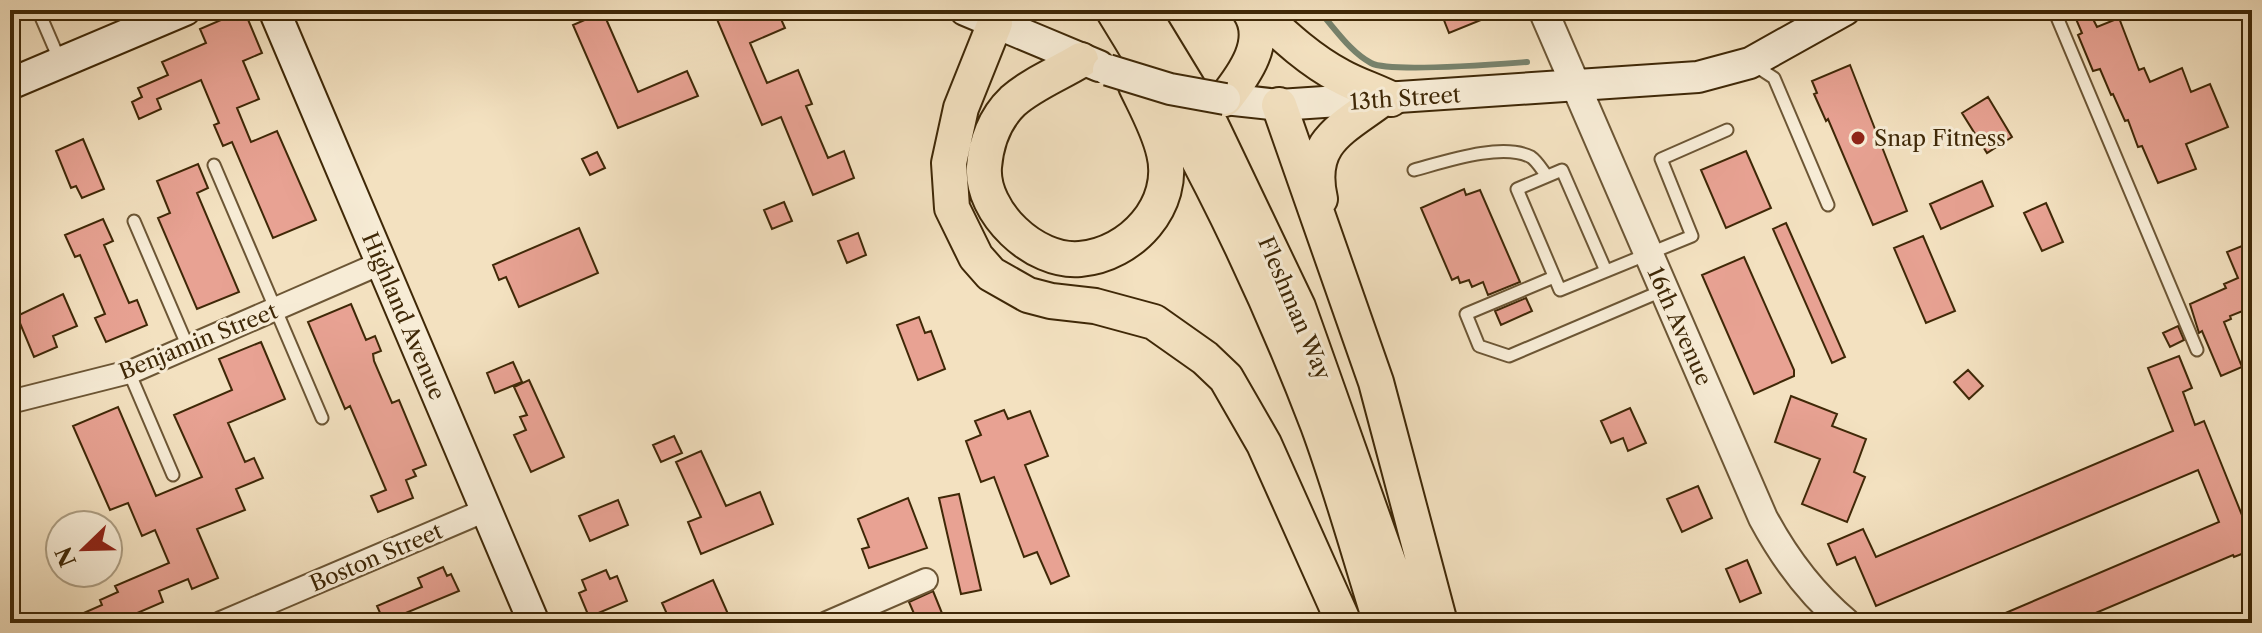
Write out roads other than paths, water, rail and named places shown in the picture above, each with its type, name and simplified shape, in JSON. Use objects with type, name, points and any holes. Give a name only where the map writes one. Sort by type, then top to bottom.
[{"type":"main road","points":[[10,84],[185,10]]},
{"type":"main road","name":"Highland Avenue","points":[[274,10],[534,623]]},
{"type":"main road","points":[[1095,65],[1014,100],[1001,116],[986,147],[984,175],[988,199],[1016,233],[1036,247],[1078,260],[1101,254],[1140,233],[1156,213],[1165,187],[1165,155],[1149,114],[1098,10]]},
{"type":"main road","name":"Fleshman Way","points":[[1113,10],[1177,117],[1264,293],[1318,427],[1381,623]]},
{"type":"main road","name":"Fleshman Way","points":[[1141,10],[1211,125],[1298,307],[1410,623]]},
{"type":"main road","points":[[1225,99],[1243,77],[1256,46],[1256,20],[1249,10]]},
{"type":"main road","points":[[1256,10],[1321,65],[1387,99]]},
{"type":"main road","name":"13th Street","points":[[980,17],[1095,65],[1170,89],[1279,105],[1698,77],[1750,63],[1845,10]]},
{"type":"main road","points":[[980,17],[949,163],[952,208],[976,257],[991,274],[1028,295],[1095,306],[1154,322],[1216,368],[1226,378],[1264,444],[1344,623]]},
{"type":"main road","points":[[1337,270],[1317,184],[1318,158],[1342,129],[1387,99]]},
{"type":"main road","points":[[1279,105],[1376,382],[1440,623]]},
{"type":"street","name":"16th Avenue","points":[[1543,10],[1763,518],[1783,555],[1803,581],[1846,623]]},
{"type":"street","name":"Benjamin Street","points":[[10,402],[129,372],[381,263]]},
{"type":"street","name":"Boston Street","points":[[221,623],[486,510]]},
{"type":"street","points":[[827,623],[926,580]]},
{"type":"lane","points":[[38,10],[60,63]]},
{"type":"lane","points":[[2054,10],[2197,350]]},
{"type":"lane","points":[[1750,63],[1774,78],[1828,205]]},
{"type":"lane","points":[[1606,271],[1562,170],[1517,189],[1560,290],[1692,236],[1661,159],[1727,130]]},
{"type":"lane","points":[[1414,170],[1508,150],[1533,158],[1547,176]]},
{"type":"lane","points":[[214,165],[322,418]]},
{"type":"lane","points":[[134,221],[188,347]]},
{"type":"lane","points":[[1554,277],[1466,314],[1479,346],[1509,356],[1664,290]]},
{"type":"lane","points":[[129,372],[173,475]]},
{"type":"waterway","points":[[1318,10],[1356,52],[1371,63],[1382,66],[1446,67],[1527,62]]},
{"type":"place","name":"Snap Fitness","points":[[1858,138]]}]
